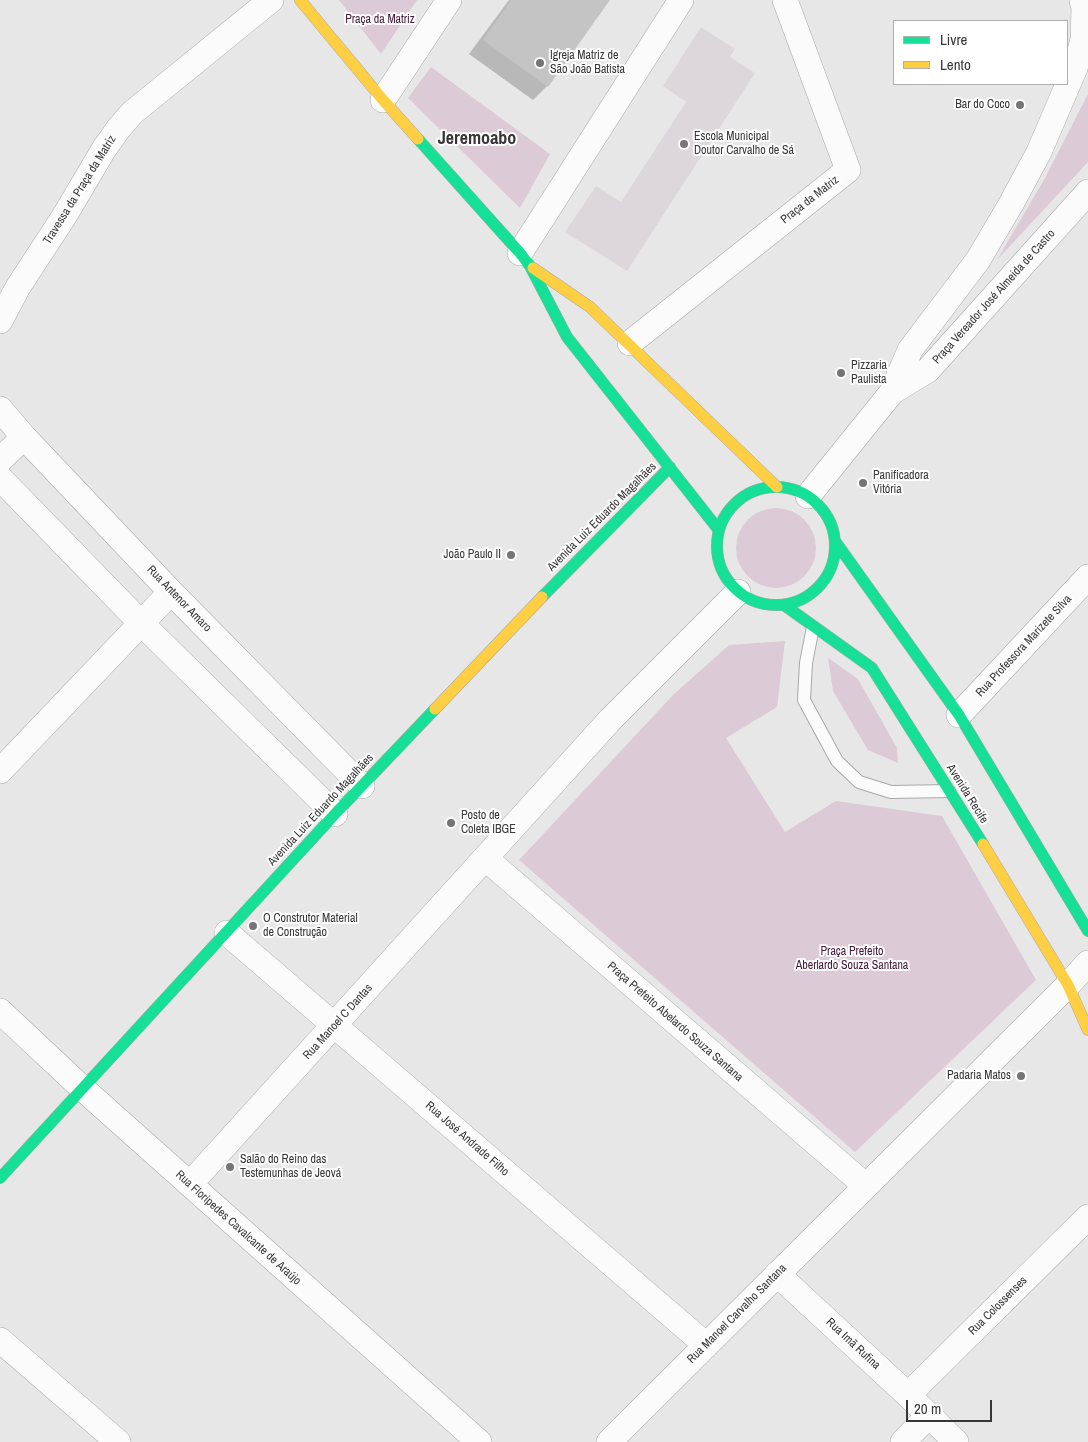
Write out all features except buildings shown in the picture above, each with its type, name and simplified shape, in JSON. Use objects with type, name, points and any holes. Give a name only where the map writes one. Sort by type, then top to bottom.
[{"type":"street","name":"Travessa da Praça da Matriz","points":[[0,321],[18,287],[118,128],[132,113],[271,0]]},
{"type":"street","points":[[300,0],[383,100],[525,260],[590,307],[630,343],[777,487]]},
{"type":"street","points":[[383,100],[449,0]]},
{"type":"street","points":[[525,260],[681,0]]},
{"type":"street","name":"Praça da Matriz","points":[[630,343],[848,170],[785,0]]},
{"type":"street","name":"Praça Vereador José Almeida de Castro","points":[[1068,84],[1083,40],[1084,8],[1082,0]]},
{"type":"street","name":"Praça Vereador José Almeida de Castro","points":[[808,496],[892,392],[910,350],[978,260],[1039,152],[1068,85]]},
{"type":"street","name":"Praça Vereador José Almeida de Castro","points":[[892,392],[928,370],[1088,192]]},
{"type":"street","points":[[525,260],[567,337],[718,529]]},
{"type":"street","name":"Rua Antenor Amaro","points":[[0,409],[24,437],[171,592],[362,786]]},
{"type":"street","points":[[0,460],[24,437]]},
{"type":"street","name":"Avenida Luiz Eduardo Magalhães","points":[[0,1178],[335,814],[510,629],[670,468]]},
{"type":"street","points":[[0,478],[141,622],[335,814]]},
{"type":"street","points":[[777,487],[792,489],[808,496],[830,520],[835,541],[834,561],[817,589],[804,599],[784,605],[756,602],[738,592],[721,569],[716,550],[718,529],[724,516],[738,500],[756,490],[777,487]]},
{"type":"street","points":[[835,541],[959,714],[1088,931]]},
{"type":"street","name":"Rua Professora Marizete Silva","points":[[959,714],[1088,577]]},
{"type":"street","points":[[0,771],[171,592]]},
{"type":"street","points":[[485,858],[610,720],[738,592]]},
{"type":"street","name":"Avenida Recife","points":[[784,605],[872,668],[950,791],[1068,985],[1088,1030]]},
{"type":"street","name":"Rua Manoel C Dantas","points":[[190,1184],[485,858]]},
{"type":"street","name":"Praça Prefeito Abelardo Souza Santana","points":[[485,858],[866,1186]]},
{"type":"street","name":"Rua José Andrade Filho","points":[[228,932],[706,1345]]},
{"type":"street","points":[[866,1186],[1088,963]]},
{"type":"street","name":"Rua Florípedes Cavalcante de Araújo","points":[[0,1011],[82,1088],[479,1442]]},
{"type":"street","name":"Rua Manoel Carvalho Santana","points":[[609,1442],[866,1186]]},
{"type":"street","name":"Rua Colossenses","points":[[908,1395],[1088,1217]]},
{"type":"street","name":"Rua Imã Rufina","points":[[777,1274],[956,1442]]},
{"type":"street","points":[[0,1340],[118,1442]]},
{"type":"street","points":[[902,1442],[929,1415]]},
{"type":"lane","points":[[814,627],[806,663],[804,700],[836,761],[859,782],[891,792],[950,791]]},
{"type":"shaded area","name":"Escola Municipal Doutor Carvalho de Sá","points":[[701,27],[735,49],[730,57],[755,73],[627,271],[565,232],[596,186],[621,202],[686,102],[663,86]]},
{"type":"green space","name":"Praça da Matriz","points":[[339,0],[417,0],[381,54]]},
{"type":"green space","points":[[431,67],[550,154],[520,208],[408,98]]},
{"type":"green space","points":[[1088,94],[1088,162],[997,260],[1045,178]]},
{"type":"green space","points":[[776,508],[791,511],[804,520],[813,533],[816,548],[813,563],[804,576],[791,585],[776,588],[761,585],[748,576],[739,563],[736,548],[739,533],[748,520],[761,511]]},
{"type":"green space","name":"Praça Prefeito Aberlardo Souza Santana","points":[[785,641],[777,707],[726,738],[785,832],[836,801],[942,816],[1036,980],[855,1152],[519,860],[673,695],[729,645]]},
{"type":"green space","points":[[828,658],[858,679],[897,748],[898,763],[868,750],[833,691]]},
{"type":"traffic: fast","points":[[418,139],[520,253],[530,266],[567,337],[718,529]]},
{"type":"traffic: fast","points":[[542,597],[670,467]]},
{"type":"traffic: fast","points":[[776,487],[799,492],[818,504],[830,523],[835,546],[830,569],[818,588],[799,600],[776,605],[753,600],[734,588],[722,569],[717,546],[722,523],[734,504],[753,492],[776,487]]},
{"type":"traffic: fast","points":[[835,541],[959,715],[1088,931]]},
{"type":"traffic: fast","points":[[784,605],[872,668],[983,844]]},
{"type":"traffic: fast","points":[[0,1178],[335,814],[435,709]]},
{"type":"traffic: slow","points":[[300,0],[418,139]]},
{"type":"traffic: slow","points":[[533,268],[590,307],[777,487]]},
{"type":"traffic: slow","points":[[435,709],[542,597]]},
{"type":"traffic: slow","points":[[983,844],[1068,985],[1088,1030]]},
{"type":"place","name":"Igreja Matriz de São João Batista","points":[[540,63]]},
{"type":"place","name":"Bar do Coco","points":[[1020,105]]},
{"type":"place","name":"Escola Municipal Doutor Carvalho de Sá","points":[[684,144]]},
{"type":"place","name":"Pizzaria Paulista","points":[[841,373]]},
{"type":"place","name":"Panificadora Vitória","points":[[863,483]]},
{"type":"place","name":"João Paulo II","points":[[511,555]]},
{"type":"place","name":"Posto de Coleta IBGE","points":[[451,823]]},
{"type":"place","name":"O Construtor Material de Construção","points":[[253,926]]},
{"type":"place","name":"Padaria Matos","points":[[1021,1076]]},
{"type":"place","name":"Salão do Reino das Testemunhas de Jeová","points":[[230,1167]]},
{"type":"district","name":"Jeremoabo","points":[[477,139]]}]
